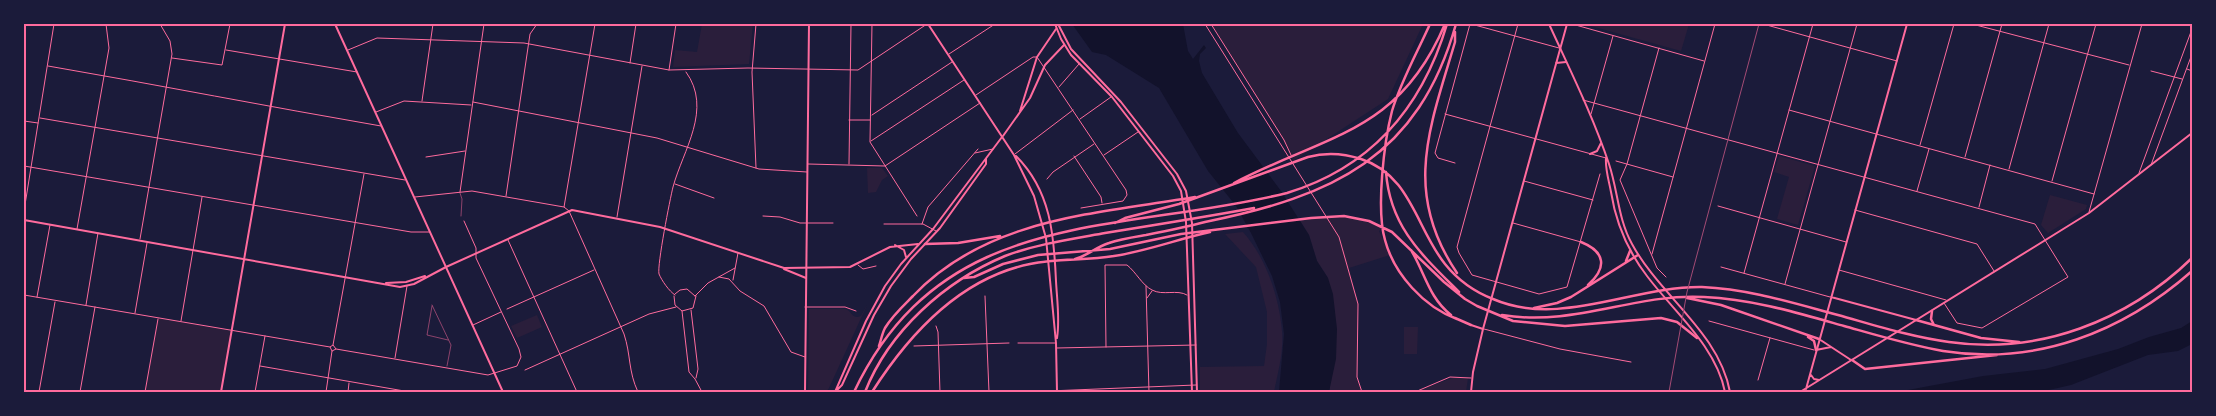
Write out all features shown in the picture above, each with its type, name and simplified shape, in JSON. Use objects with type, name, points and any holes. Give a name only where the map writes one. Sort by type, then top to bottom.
[{"type":"highway","points":[[1430,24],[1393,110],[1385,158],[1382,226],[1390,255],[1405,279],[1419,294],[1439,310],[1471,325]]},
{"type":"highway","points":[[1224,188],[1372,118],[1394,102],[1427,62],[1446,24]]},
{"type":"highway","points":[[877,350],[916,304],[955,273],[1004,248],[1059,233],[1269,197],[1319,181],[1354,161],[1381,140],[1395,125],[1426,80],[1446,24]]},
{"type":"highway","points":[[1075,259],[1108,243],[1268,206],[1324,188],[1346,177],[1393,141],[1428,94],[1442,67],[1456,24]]},
{"type":"highway","points":[[1454,30],[1455,42],[1429,131],[1425,181],[1428,207],[1437,242],[1459,277]]},
{"type":"highway","points":[[1115,223],[1125,218],[1178,204],[1303,158],[1329,154],[1349,155],[1382,168],[1405,192],[1440,257],[1459,277],[1481,294],[1502,303],[1531,309],[1567,308],[1643,293],[1704,287],[1762,295],[1912,335],[1966,344],[2020,343],[2071,332],[2113,316],[2151,293],[2192,258]]},
{"type":"highway","points":[[1385,158],[1387,187],[1396,217],[1412,241],[1465,299]]},
{"type":"highway","points":[[854,392],[877,350],[886,327],[930,279],[965,254],[1004,236],[1051,220],[1202,195]]},
{"type":"highway","points":[[865,392],[876,368],[912,320],[940,294],[964,278],[1001,258],[1060,241],[1268,206]]},
{"type":"highway","points":[[964,278],[974,277],[1012,261],[1043,254],[1101,250],[1197,233],[1335,216],[1355,217],[1374,223],[1392,232],[1444,282],[1465,299],[1498,314],[1521,322],[1565,326],[1661,318],[1677,322],[1698,338]]},
{"type":"highway","points":[[926,244],[958,243],[1004,236]]},
{"type":"highway","points":[[872,392],[905,345],[934,314],[979,283],[1003,271],[1048,261],[1121,255],[1181,236]]},
{"type":"highway","points":[[1581,242],[1596,250],[1600,255],[1602,266],[1597,277],[1584,290]]},
{"type":"highway","points":[[1409,247],[1422,268],[1434,299],[1457,319]]},
{"type":"highway","points":[[1625,263],[1630,251]]},
{"type":"highway","points":[[1531,309],[1557,303],[1584,290],[1638,255]]},
{"type":"highway","points":[[1498,314],[1528,318],[1556,318],[1680,297],[1741,300],[1902,342],[1944,351],[1999,354],[2044,348],[2099,332],[2157,300],[2192,271]]},
{"type":"highway","points":[[1701,298],[1819,339]]},
{"type":"highway","points":[[1932,311],[1931,319],[1935,326]]},
{"type":"highway","points":[[1916,320],[1981,338],[2020,343]]},
{"type":"highway","points":[[1805,334],[1814,341],[1816,350]]},
{"type":"highway","points":[[1852,360],[1866,369],[1991,358],[1999,354]]},
{"type":"main road","points":[[221,392],[285,24]]},
{"type":"main road","points":[[335,24],[503,392]]},
{"type":"main road","points":[[805,392],[809,24]]},
{"type":"main road","points":[[928,24],[1014,154],[1039,188],[1051,220],[1058,323],[1056,342]]},
{"type":"main road","points":[[1056,24],[1056,29],[1064,45],[1079,64],[1112,97],[1139,131],[1173,176],[1184,200],[1192,392]]},
{"type":"main road","points":[[1056,24],[1071,49],[1121,102],[1177,174],[1186,191],[1192,223],[1197,392]]},
{"type":"main road","points":[[1549,24],[1601,143],[1606,158],[1613,206],[1618,225],[1630,251],[1698,338],[1718,367],[1725,392]]},
{"type":"main road","points":[[1471,392],[1472,378],[1483,329],[1567,24]]},
{"type":"main road","points":[[1806,389],[1907,24]]},
{"type":"main road","points":[[1020,111],[1037,57],[1056,29]]},
{"type":"main road","points":[[835,392],[871,310],[889,280],[918,244],[933,229],[981,162],[994,149],[1030,98],[1044,69],[1057,50],[1064,45]]},
{"type":"main road","points":[[1556,63],[1566,62]]},
{"type":"main road","points":[[1800,392],[2089,213],[2192,133]]},
{"type":"main road","points":[[1590,154],[1597,151],[1601,143]]},
{"type":"main road","points":[[1014,154],[1034,196],[1042,223],[1048,261],[1056,342],[1057,391]]},
{"type":"main road","points":[[1606,158],[1609,162],[1623,222],[1638,255],[1710,345],[1722,364],[1730,392]]},
{"type":"main road","points":[[835,392],[842,385],[886,293],[904,268],[937,232],[986,164],[986,159]]},
{"type":"main road","points":[[386,283],[406,282],[425,276],[568,211],[666,228],[806,278]]},
{"type":"main road","points":[[24,220],[407,286],[425,276]]},
{"type":"main road","points":[[779,267],[806,269],[841,268],[857,264],[880,251],[896,245],[926,244]]},
{"type":"main road","points":[[896,245],[904,250],[906,258]]},
{"type":"main road","points":[[1831,297],[1916,320]]},
{"type":"main road","points":[[1471,325],[1483,329]]},
{"type":"main road","points":[[1819,339],[1852,360]]},
{"type":"main road","points":[[1816,350],[1831,347]]},
{"type":"main road","points":[[1811,372],[1814,379],[1821,380]]},
{"type":"street","points":[[24,211],[54,24]]},
{"type":"street","points":[[77,229],[109,48],[106,24]]},
{"type":"street","points":[[140,240],[172,58],[170,41],[160,24]]},
{"type":"street","points":[[172,58],[219,66],[223,63],[230,24]]},
{"type":"street","points":[[422,102],[433,24]]},
{"type":"street","points":[[460,192],[484,24]]},
{"type":"street","points":[[506,196],[528,44],[531,31],[537,24]]},
{"type":"street","points":[[564,207],[596,24]]},
{"type":"street","points":[[630,64],[636,24]]},
{"type":"street","points":[[669,70],[676,24]]},
{"type":"street","points":[[756,24],[752,68],[756,168]]},
{"type":"street","points":[[848,165],[851,24]]},
{"type":"street","points":[[872,24],[870,142],[917,216]]},
{"type":"street","points":[[347,50],[374,38],[430,40],[528,44],[669,70],[752,68],[859,70],[928,24]]},
{"type":"street","points":[[948,55],[995,24]]},
{"type":"street","points":[[1205,24],[1264,120],[1293,161],[1341,242],[1358,304],[1357,382],[1362,392]]},
{"type":"street","points":[[1211,24],[1284,140],[1293,161]]},
{"type":"street","points":[[1455,164],[1438,158],[1435,154],[1470,24],[1560,48]]},
{"type":"street","points":[[1518,24],[1457,247],[1474,276],[1542,294],[1567,287],[1600,174]]},
{"type":"street","points":[[1572,24],[1705,61]]},
{"type":"street","points":[[1651,255],[1715,24]]},
{"type":"street","points":[[1762,24],[1897,61]]},
{"type":"street","points":[[1744,273],[1813,24]]},
{"type":"street","points":[[1785,284],[1857,24]]},
{"type":"street","points":[[1920,146],[1954,24]]},
{"type":"street","points":[[1972,24],[2130,65]]},
{"type":"street","points":[[1964,158],[2002,24]]},
{"type":"street","points":[[2009,170],[2050,24]]},
{"type":"street","points":[[2052,182],[2096,24]]},
{"type":"street","points":[[2089,213],[2142,24]]},
{"type":"street","points":[[2138,174],[2192,29]]},
{"type":"street","points":[[1590,117],[1613,35]]},
{"type":"street","points":[[1659,48],[1620,183],[1657,268],[1666,277]]},
{"type":"street","points":[[226,50],[358,72]]},
{"type":"street","points":[[2151,166],[2192,54]]},
{"type":"street","points":[[975,96],[1032,57],[1037,57],[1126,192],[1126,199],[1123,201],[1081,208]]},
{"type":"street","points":[[871,116],[953,62]]},
{"type":"street","points":[[1058,87],[1079,64]]},
{"type":"street","points":[[48,66],[167,86],[270,108],[382,127]]},
{"type":"street","points":[[617,218],[642,66]]},
{"type":"street","points":[[2186,69],[2192,71]]},
{"type":"street","points":[[675,295],[670,292],[659,273],[674,184],[689,147],[698,98],[694,84],[686,70]]},
{"type":"street","points":[[2151,70],[2182,79]]},
{"type":"street","points":[[870,142],[964,80]]},
{"type":"street","points":[[1079,119],[1112,97]]},
{"type":"street","points":[[1583,100],[2035,224],[2068,277],[1982,328],[1957,323],[1944,303]]},
{"type":"street","points":[[376,112],[401,101],[472,104],[631,133],[689,147],[756,168],[808,172]]},
{"type":"street","points":[[807,164],[885,166],[980,103]]},
{"type":"street","points":[[1014,154],[1073,110]]},
{"type":"street","points":[[1789,110],[2094,194]]},
{"type":"street","points":[[1445,114],[1606,158]]},
{"type":"street","points":[[40,118],[406,180]]},
{"type":"street","points":[[849,120],[870,120]]},
{"type":"street","points":[[24,121],[39,124]]},
{"type":"street","points":[[1103,155],[1139,131]]},
{"type":"street","points":[[1047,179],[1074,156],[1095,143]]},
{"type":"street","points":[[1917,191],[1929,148]]},
{"type":"street","points":[[922,224],[928,207],[978,149]]},
{"type":"street","points":[[973,154],[994,149]]},
{"type":"street","points":[[426,156],[465,151]]},
{"type":"street","points":[[1074,156],[1101,197],[1102,204]]},
{"type":"street","points":[[1616,161],[1673,177]]},
{"type":"street","points":[[1978,208],[1990,165]]},
{"type":"street","points":[[24,166],[420,234],[430,232]]},
{"type":"street","points":[[24,296],[330,347],[333,345],[364,174]]},
{"type":"street","points":[[1524,181],[1592,200]]},
{"type":"street","points":[[674,184],[714,198]]},
{"type":"street","points":[[414,197],[478,191],[564,207],[568,211],[621,327],[628,347],[629,371],[638,392]]},
{"type":"street","points":[[181,322],[202,196]]},
{"type":"street","points":[[1718,206],[1846,242]]},
{"type":"street","points":[[1856,210],[1978,244],[1994,272]]},
{"type":"street","points":[[763,216],[807,222],[833,223]]},
{"type":"street","points":[[332,351],[336,349],[488,375],[517,366],[521,357],[464,222]]},
{"type":"street","points":[[1512,223],[1581,242]]},
{"type":"street","points":[[884,224],[922,224],[937,232]]},
{"type":"street","points":[[37,298],[50,225]]},
{"type":"street","points":[[85,306],[98,233]]},
{"type":"street","points":[[508,239],[577,392]]},
{"type":"street","points":[[134,314],[147,241]]},
{"type":"street","points":[[733,281],[738,253]]},
{"type":"street","points":[[857,264],[863,269],[876,266]]},
{"type":"street","points":[[1106,347],[1105,265],[1127,265],[1153,290],[1183,293],[1189,298]]},
{"type":"street","points":[[1721,267],[1831,297]]},
{"type":"street","points":[[695,296],[718,277],[735,268]]},
{"type":"street","points":[[507,309],[595,270]]},
{"type":"street","points":[[1839,270],[1949,300]]},
{"type":"street","points":[[718,277],[725,277],[733,281],[740,291],[769,311],[791,352],[805,358]]},
{"type":"street","points":[[1146,285],[1149,392]]},
{"type":"street","points":[[395,359],[407,286]]},
{"type":"street","points":[[687,289],[695,296],[695,305],[691,310],[682,311],[676,307],[675,295],[680,290],[687,289]]},
{"type":"street","points":[[1147,302],[1148,295],[1153,290]]},
{"type":"street","points":[[985,296],[988,392]]},
{"type":"street","points":[[39,392],[55,301]]},
{"type":"street","points":[[80,392],[95,307]]},
{"type":"street","points":[[525,370],[652,313],[676,307]]},
{"type":"street","points":[[805,307],[847,307],[856,311]]},
{"type":"street","points":[[691,310],[698,368],[696,379]]},
{"type":"street","points":[[682,311],[689,372],[696,379],[702,392]]},
{"type":"street","points":[[473,325],[502,312]]},
{"type":"street","points":[[145,392],[158,318]]},
{"type":"street","points":[[1709,321],[1816,350]]},
{"type":"street","points":[[936,326],[939,345],[940,392]]},
{"type":"street","points":[[1483,329],[1560,349],[1631,362]]},
{"type":"street","points":[[255,392],[265,336]]},
{"type":"street","points":[[1758,380],[1770,338]]},
{"type":"street","points":[[1018,343],[1056,342]]},
{"type":"street","points":[[914,346],[1009,343]]},
{"type":"street","points":[[333,345],[336,349]]},
{"type":"street","points":[[1056,348],[1196,345]]},
{"type":"street","points":[[326,392],[332,351],[330,347]]},
{"type":"street","points":[[260,366],[410,392]]},
{"type":"street","points":[[1415,392],[1450,377],[1472,378]]},
{"type":"street","points":[[348,392],[350,382]]},
{"type":"street","points":[[1024,392],[1197,385]]},
{"type":"street","points":[[1000,392],[1020,392]]},
{"type":"lane","points":[[460,192],[462,199],[461,216]]},
{"type":"lane","points":[[447,368],[450,340],[432,305],[427,336],[450,340]]},
{"type":"shaded area","points":[[702,24],[753,24],[749,64],[673,67],[675,50],[697,52]]},
{"type":"shaded area","points":[[1072,24],[1183,24],[1188,51],[1193,59],[1204,45],[1206,48],[1200,54],[1199,61],[1202,73],[1238,133],[1281,191],[1309,235],[1317,261],[1328,278],[1333,294],[1337,329],[1336,359],[1329,392],[1279,392],[1284,334],[1280,302],[1272,276],[1236,206],[1208,171],[1159,88],[1106,55],[1092,52]]},
{"type":"shaded area","points":[[1211,24],[1423,24],[1388,99],[1293,161],[1287,146]]},
{"type":"shaded area","points":[[1584,24],[1689,24],[1681,51]]},
{"type":"shaded area","points":[[1779,156],[1815,166],[1798,225],[1777,219],[1789,177],[1774,172]]},
{"type":"shaded area","points":[[867,168],[882,168],[888,176],[882,180],[876,192],[868,193]]},
{"type":"shaded area","points":[[2050,195],[2087,205],[2086,209],[2048,233],[2041,225]]},
{"type":"shaded area","points":[[1350,217],[1383,227],[1379,231],[1390,255],[1349,268],[1358,304],[1357,377],[1362,392],[1329,392],[1328,278],[1317,261],[1309,235],[1299,219]]},
{"type":"shaded area","points":[[1243,232],[1265,266],[1278,304],[1282,346],[1274,392],[1200,392],[1200,367],[1264,366],[1267,344],[1267,312],[1256,267],[1225,234]]},
{"type":"shaded area","points":[[867,305],[829,388],[826,392],[808,392],[809,309],[846,309],[858,317],[861,316]]},
{"type":"shaded area","points":[[537,315],[542,327],[517,338],[511,326]]},
{"type":"shaded area","points":[[158,318],[232,331],[221,392],[145,392]]},
{"type":"shaded area","points":[[2192,321],[2192,344],[2178,351],[2148,355],[2071,385],[2040,392],[1897,392],[1983,376],[2045,369],[2118,349],[2149,337],[2181,328]]},
{"type":"shaded area","points":[[1404,327],[1418,327],[1417,354],[1404,354]]},
{"type":"shaded area","points":[[1455,377],[1468,378],[1466,392],[1415,392]]},
{"type":"railway","points":[[1669,392],[1687,292],[1759,24]]}]
